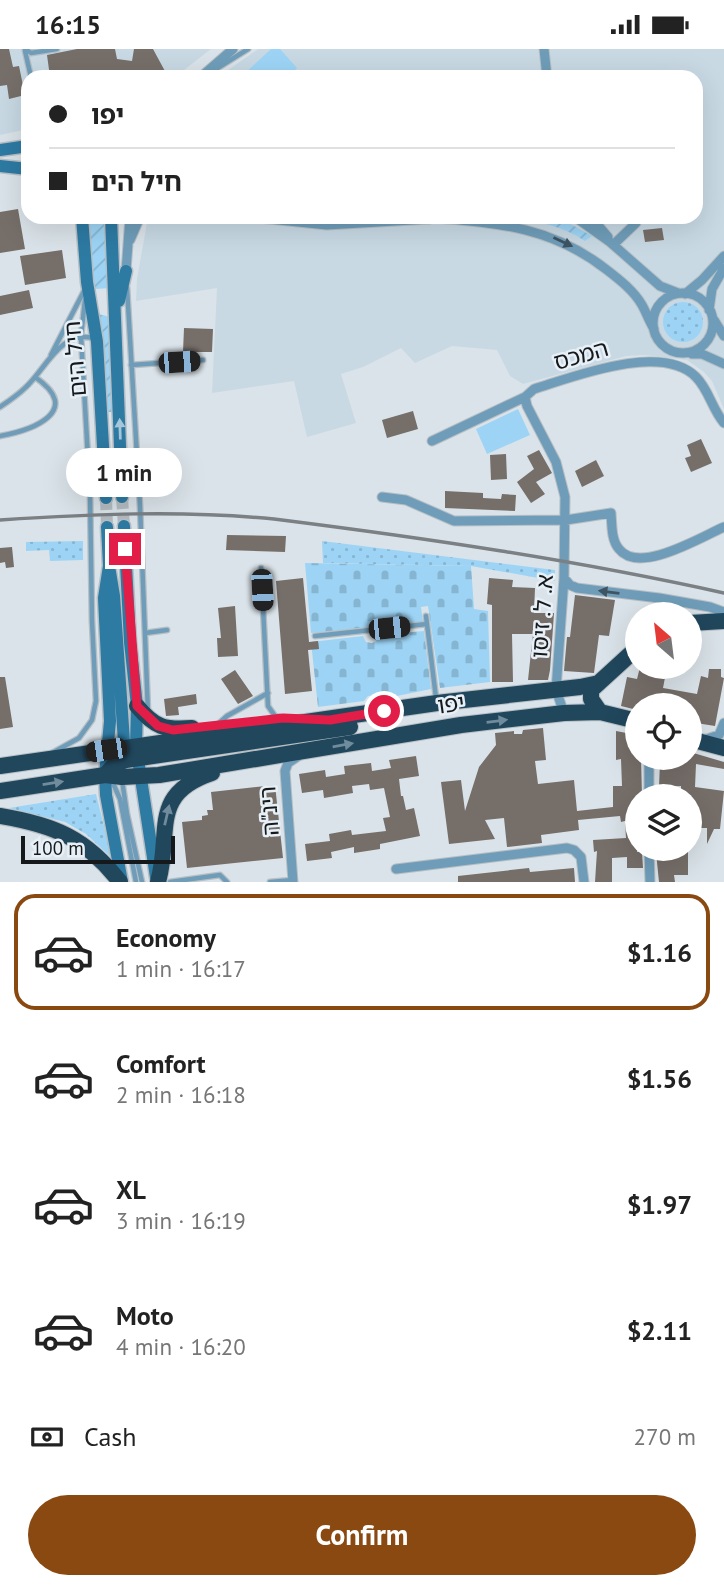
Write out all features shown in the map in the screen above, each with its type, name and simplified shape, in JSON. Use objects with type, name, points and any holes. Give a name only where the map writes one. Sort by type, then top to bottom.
[{"type":"highway","points":[[702,622],[724,621]]},
{"type":"highway","points":[[600,712],[591,696],[592,690],[625,660]]},
{"type":"highway","name":"יפו","points":[[123,757],[437,703],[599,683]]},
{"type":"highway","points":[[0,766],[40,759],[123,757],[354,726],[424,710],[437,703]]},
{"type":"highway","points":[[142,712],[163,729],[173,730],[283,718],[330,720]]},
{"type":"highway","name":"יפו","points":[[123,757],[140,776],[461,725],[564,713],[600,712],[625,718]]},
{"type":"highway","points":[[702,742],[724,748]]},
{"type":"highway","points":[[0,791],[123,757]]},
{"type":"highway","points":[[157,882],[163,862],[164,824],[174,796],[191,782],[207,774],[251,760]]},
{"type":"highway","points":[[0,816],[64,833],[89,848],[121,882]]},
{"type":"street","points":[[209,70],[233,49]]},
{"type":"street","points":[[544,49],[546,70]]},
{"type":"street","points":[[0,150],[21,146]]},
{"type":"street","points":[[0,166],[21,168]]},
{"type":"street","name":"חיל הים","points":[[83,224],[87,282],[97,342],[106,498]]},
{"type":"street","name":"חיל הים","points":[[111,224],[122,497]]},
{"type":"street","points":[[115,315],[126,271],[130,224]]},
{"type":"street","points":[[128,245],[137,224]]},
{"type":"street","points":[[326,224],[364,224]]},
{"type":"street","points":[[487,224],[541,233],[584,252],[622,282],[642,304],[663,345],[680,353],[702,354],[724,364]]},
{"type":"street","points":[[585,224],[612,243]]},
{"type":"street","points":[[591,224],[660,286],[699,299],[724,336]]},
{"type":"street","points":[[598,224],[612,243]]},
{"type":"street","points":[[612,243],[635,224]]},
{"type":"street","points":[[654,329],[654,316],[658,308],[671,296],[682,294],[702,279],[724,256]]},
{"type":"street","points":[[680,353],[698,349],[710,335],[712,289],[724,268]]},
{"type":"street","name":"המכס","points":[[432,441],[525,397],[534,389],[627,362],[658,362],[688,370],[701,383],[724,423]]},
{"type":"street","name":"א. ל. זיסו","points":[[525,397],[527,406],[548,442],[562,479],[566,520],[556,690],[564,713]]},
{"type":"street","points":[[382,497],[406,500],[454,521],[566,520],[611,513],[612,532],[617,548],[631,558],[655,557],[724,527]]},
{"type":"street","points":[[121,882],[106,795],[142,712],[130,642],[124,526]]},
{"type":"street","points":[[107,527],[108,566],[114,596],[123,757]]},
{"type":"street","points":[[564,577],[570,585],[577,588],[671,600],[724,612]]},
{"type":"street","points":[[563,597],[570,590],[577,588]]},
{"type":"street","points":[[702,738],[719,735],[724,723]]},
{"type":"street","name":"רינ\"ה","points":[[293,881],[285,771],[292,759],[310,750]]},
{"type":"street","points":[[140,776],[157,882]]},
{"type":"street","points":[[396,870],[567,848],[574,849],[582,857],[584,882]]},
{"type":"street","points":[[649,861],[650,882]]},
{"type":"lane","points":[[25,49],[31,53],[57,49]]},
{"type":"lane","points":[[25,49],[30,70]]},
{"type":"lane","points":[[213,70],[248,49]]},
{"type":"lane","points":[[0,144],[21,145]]},
{"type":"lane","points":[[126,271],[149,710],[142,712]]},
{"type":"lane","points":[[40,759],[79,738],[92,720],[96,701],[91,515],[81,336],[87,282]]},
{"type":"lane","points":[[45,365],[78,305],[87,282]]},
{"type":"lane","points":[[0,407],[26,388],[65,342],[81,336],[93,338],[97,342]]},
{"type":"lane","points":[[131,365],[203,360]]},
{"type":"lane","points":[[0,436],[34,428],[50,415],[55,401],[54,394],[35,377]]},
{"type":"lane","points":[[261,568],[270,709],[275,716],[283,718]]},
{"type":"lane","points":[[426,616],[437,703]]},
{"type":"lane","points":[[315,636],[427,624]]},
{"type":"lane","points":[[145,633],[167,630]]},
{"type":"lane","points":[[217,725],[227,716],[268,693]]},
{"type":"lane","points":[[123,757],[116,788],[136,882]]},
{"type":"lane","points":[[123,757],[127,814],[142,882]]},
{"type":"lane","points":[[170,882],[210,876],[219,876],[227,882]]},
{"type":"lane","points":[[270,882],[293,881]]},
{"type":"shaded area","points":[[0,49],[211,49],[184,70],[21,70],[21,130],[0,135]]},
{"type":"shaded area","points":[[258,49],[724,49],[724,409],[712,381],[687,360],[644,355],[626,356],[523,384],[510,376],[497,350],[452,346],[415,363],[401,348],[363,367],[341,374],[356,423],[307,437],[294,381],[212,393],[217,288],[136,301],[147,224],[703,224],[703,70],[228,70]]},
{"type":"green space","points":[[271,49],[280,49],[297,68],[295,70],[248,70]]},
{"type":"green space","points":[[86,224],[106,224],[111,288],[95,289]]},
{"type":"green space","points":[[545,224],[571,224],[592,236],[585,241],[560,228]]},
{"type":"green space","points":[[683,302],[691,303],[697,308],[702,314],[702,330],[697,336],[691,341],[683,342],[675,341],[669,336],[664,330],[663,322],[664,314],[669,308],[675,303]]},
{"type":"green space","points":[[98,314],[111,317],[115,412],[106,412]]},
{"type":"green space","points":[[518,409],[530,435],[487,454],[476,429]]},
{"type":"green space","points":[[83,541],[83,560],[50,561],[49,550],[26,551],[26,542]]},
{"type":"green space","points":[[322,541],[555,570],[555,581],[471,566],[323,563]]},
{"type":"green space","points":[[305,563],[471,566],[474,609],[488,611],[490,682],[440,688],[428,606],[421,607],[423,622],[311,633]]},
{"type":"green space","points":[[424,631],[431,689],[387,698],[381,694],[368,696],[364,701],[318,707],[311,642],[363,636],[366,642],[372,643],[378,635]]},
{"type":"green space","points":[[96,794],[112,858],[86,834],[65,822],[9,808]]},
{"type":"building","points":[[0,49],[9,49],[13,67],[19,66],[21,96],[9,99],[7,85],[0,86]]},
{"type":"building","points":[[77,49],[115,49],[117,59],[132,61],[134,49],[153,49],[164,70],[49,70],[47,55]]},
{"type":"building","points":[[18,209],[25,249],[0,253],[0,212]]},
{"type":"building","points":[[662,228],[664,240],[645,242],[643,230]]},
{"type":"building","points":[[62,250],[66,278],[25,285],[20,256]]},
{"type":"building","points":[[29,290],[33,308],[0,315],[0,296]]},
{"type":"building","points":[[184,328],[213,329],[212,352],[183,352]]},
{"type":"building","points":[[413,411],[418,429],[387,438],[382,420]]},
{"type":"building","points":[[701,439],[712,463],[691,472],[685,458],[691,456],[687,445]]},
{"type":"building","points":[[539,450],[552,473],[536,482],[545,494],[531,503],[517,482],[534,469],[527,456]]},
{"type":"building","points":[[506,454],[507,479],[491,480],[490,455]]},
{"type":"building","points":[[596,460],[604,476],[582,487],[575,471]]},
{"type":"building","points":[[445,491],[483,493],[483,498],[501,499],[502,494],[516,495],[515,511],[445,508]]},
{"type":"building","points":[[227,535],[286,536],[285,552],[226,550]]},
{"type":"building","points":[[12,547],[14,567],[6,568],[5,562],[0,563],[0,548]]},
{"type":"building","points":[[303,578],[309,642],[318,641],[319,649],[308,650],[312,691],[285,694],[276,581]]},
{"type":"building","points":[[489,578],[513,580],[512,587],[535,588],[534,613],[554,613],[548,680],[528,680],[533,634],[512,634],[513,682],[492,682],[492,605],[487,604]]},
{"type":"building","points":[[575,595],[615,600],[609,636],[599,635],[594,673],[564,671]]},
{"type":"building","points":[[235,606],[238,656],[218,657],[217,638],[221,638],[218,608]]},
{"type":"building","points":[[709,669],[721,669],[721,677],[724,678],[715,726],[702,724],[702,693],[697,693],[700,679],[702,676],[708,678]]},
{"type":"building","points":[[235,670],[253,696],[238,704],[221,679]]},
{"type":"building","points":[[0,677],[5,677],[13,727],[0,729]]},
{"type":"building","points":[[627,679],[665,679],[663,688],[691,693],[625,693],[625,707],[621,706]]},
{"type":"building","points":[[196,694],[197,704],[178,707],[179,715],[166,716],[164,699]]},
{"type":"building","points":[[543,728],[546,760],[535,761],[538,784],[574,780],[577,811],[613,807],[613,786],[622,786],[621,759],[616,760],[616,731],[625,733],[625,770],[641,770],[642,784],[625,784],[625,821],[621,822],[620,816],[578,820],[579,830],[541,835],[542,843],[507,847],[504,818],[485,820],[495,839],[449,844],[441,782],[461,780],[465,811],[479,767],[496,745],[495,733],[514,731],[514,734],[522,734],[523,730]]},
{"type":"building","points":[[416,756],[419,776],[399,779],[406,810],[414,808],[420,836],[380,844],[380,849],[354,853],[354,847],[331,852],[332,858],[307,861],[305,844],[330,841],[329,834],[351,830],[352,835],[386,831],[383,818],[390,817],[384,788],[370,790],[369,784],[352,786],[353,793],[324,798],[323,790],[302,793],[299,774],[325,770],[326,777],[345,774],[344,766],[371,763],[372,771],[391,768],[389,760]]},
{"type":"building","points":[[702,756],[724,762],[724,769],[702,765]]},
{"type":"building","points":[[660,770],[696,770],[695,784],[659,784]]},
{"type":"building","points":[[275,785],[283,858],[187,868],[182,822],[202,820],[202,816],[208,815],[207,810],[213,810],[211,792]]},
{"type":"building","points":[[702,788],[724,791],[720,829],[714,829],[707,844],[707,828],[702,828]]},
{"type":"building","points":[[625,838],[625,857],[612,858],[612,882],[595,882],[597,851],[594,852],[593,840]]},
{"type":"building","points":[[627,861],[643,861],[643,868],[627,868]]},
{"type":"building","points":[[657,861],[688,861],[688,875],[674,875],[675,882],[659,882]]},
{"type":"building","points":[[529,868],[530,872],[574,868],[575,882],[458,882],[458,876]]},
{"type":"tunnel","points":[[122,497],[124,526]]},
{"type":"tunnel","points":[[106,498],[107,527]]},
{"type":"railway","points":[[0,520],[137,514],[274,519],[500,551],[724,593]]},
{"type":"route","points":[[125,549],[130,642],[137,706],[158,726],[173,730],[283,718],[330,720],[384,711]]}]
